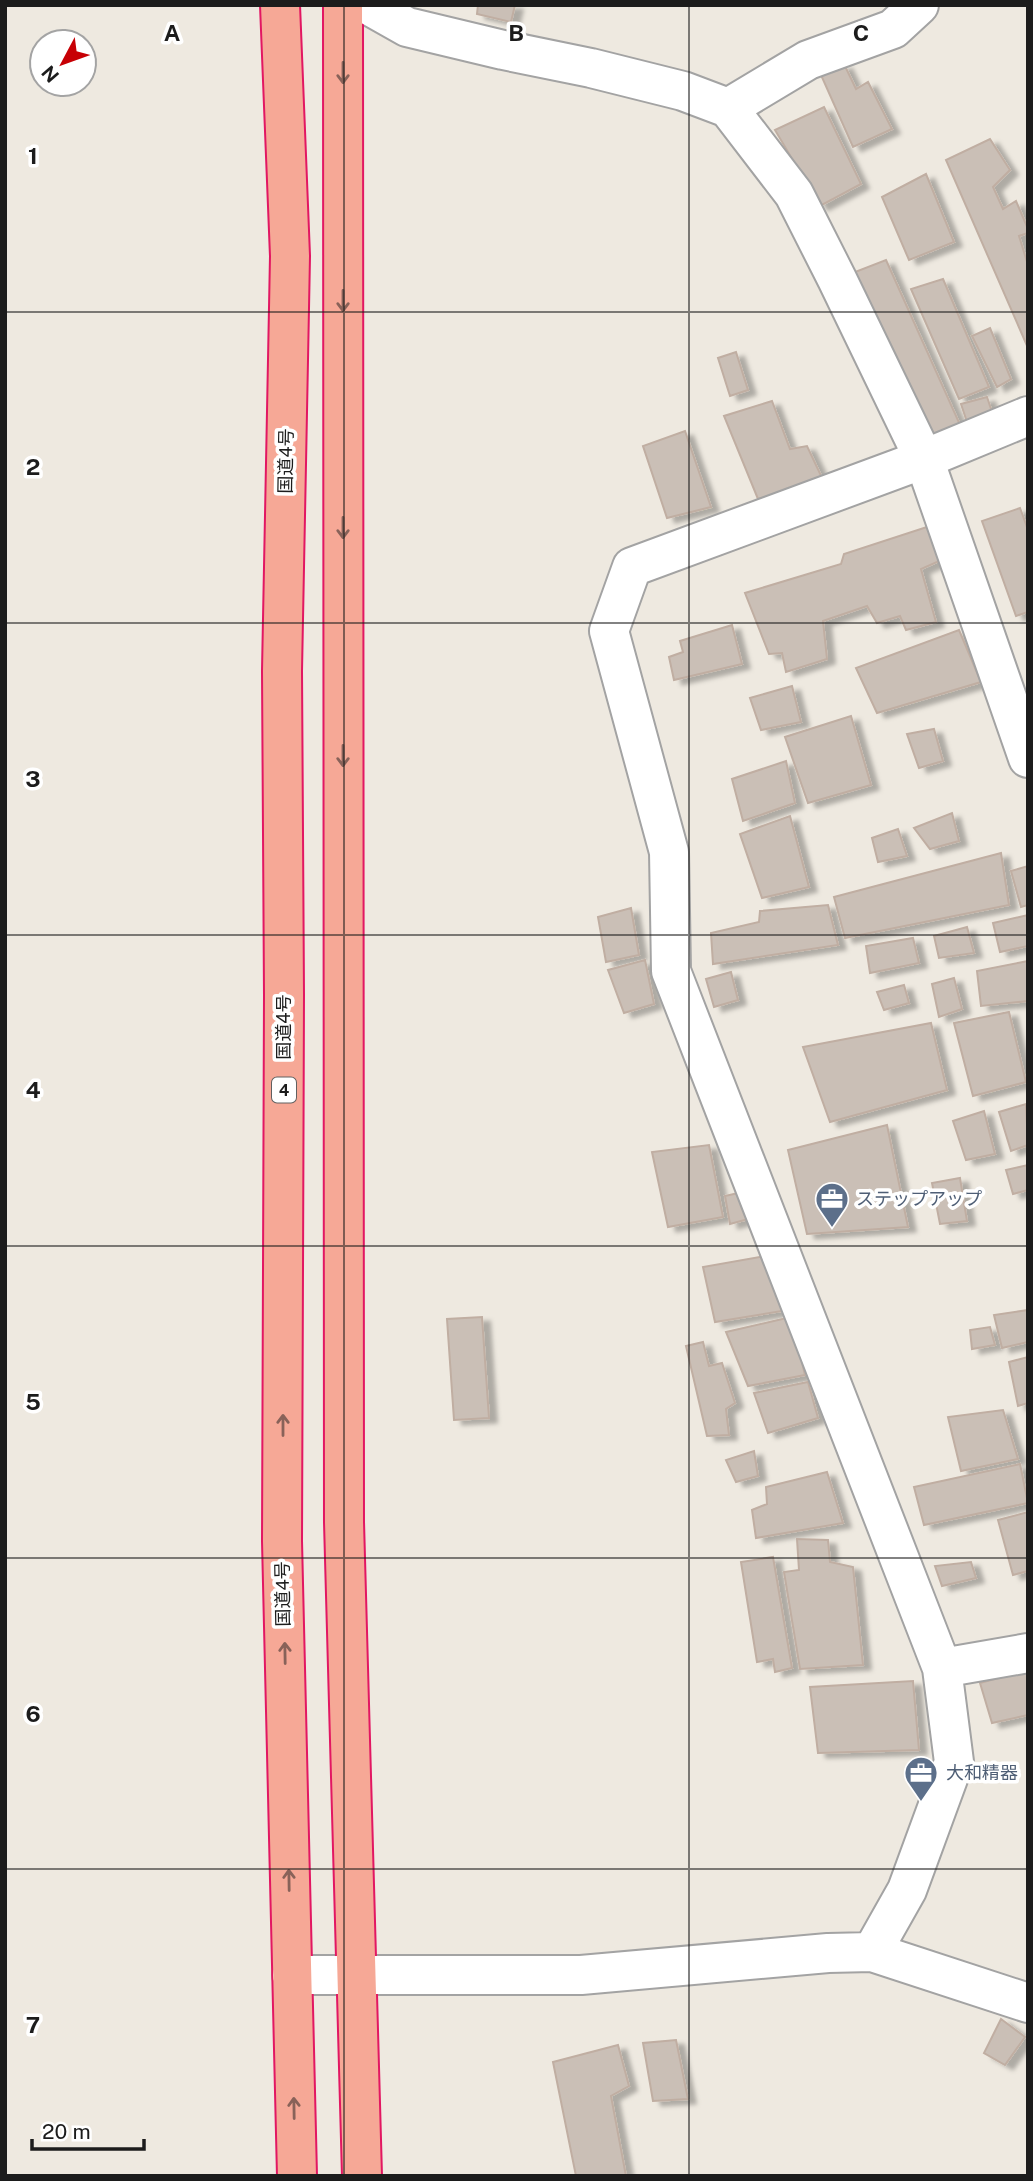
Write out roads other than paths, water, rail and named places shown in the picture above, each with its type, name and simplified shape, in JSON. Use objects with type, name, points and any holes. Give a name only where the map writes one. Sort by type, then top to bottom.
[{"type":"highway","name":"国道4号","points":[[281,5],[290,256],[282,671],[282,1541],[297,2176]]},
{"type":"highway","points":[[343,5],[344,1522],[362,2176]]},
{"type":"street","points":[[368,5],[407,27],[592,68],[682,91],[728,108],[794,194],[923,459],[1028,758]]},
{"type":"street","points":[[728,108],[807,60],[893,29],[919,5]]},
{"type":"street","points":[[872,1952],[907,1890],[954,1762],[942,1668],[671,971],[669,852],[609,631],[632,567],[923,459],[1028,416]]},
{"type":"street","points":[[942,1668],[1028,1653]]},
{"type":"street","points":[[292,1975],[581,1975],[828,1952],[872,1952],[1028,2003]]},
{"type":"place","name":"ステップアップ","points":[[832,1229]]},
{"type":"place","name":"大和精器","points":[[921,1803]]}]
